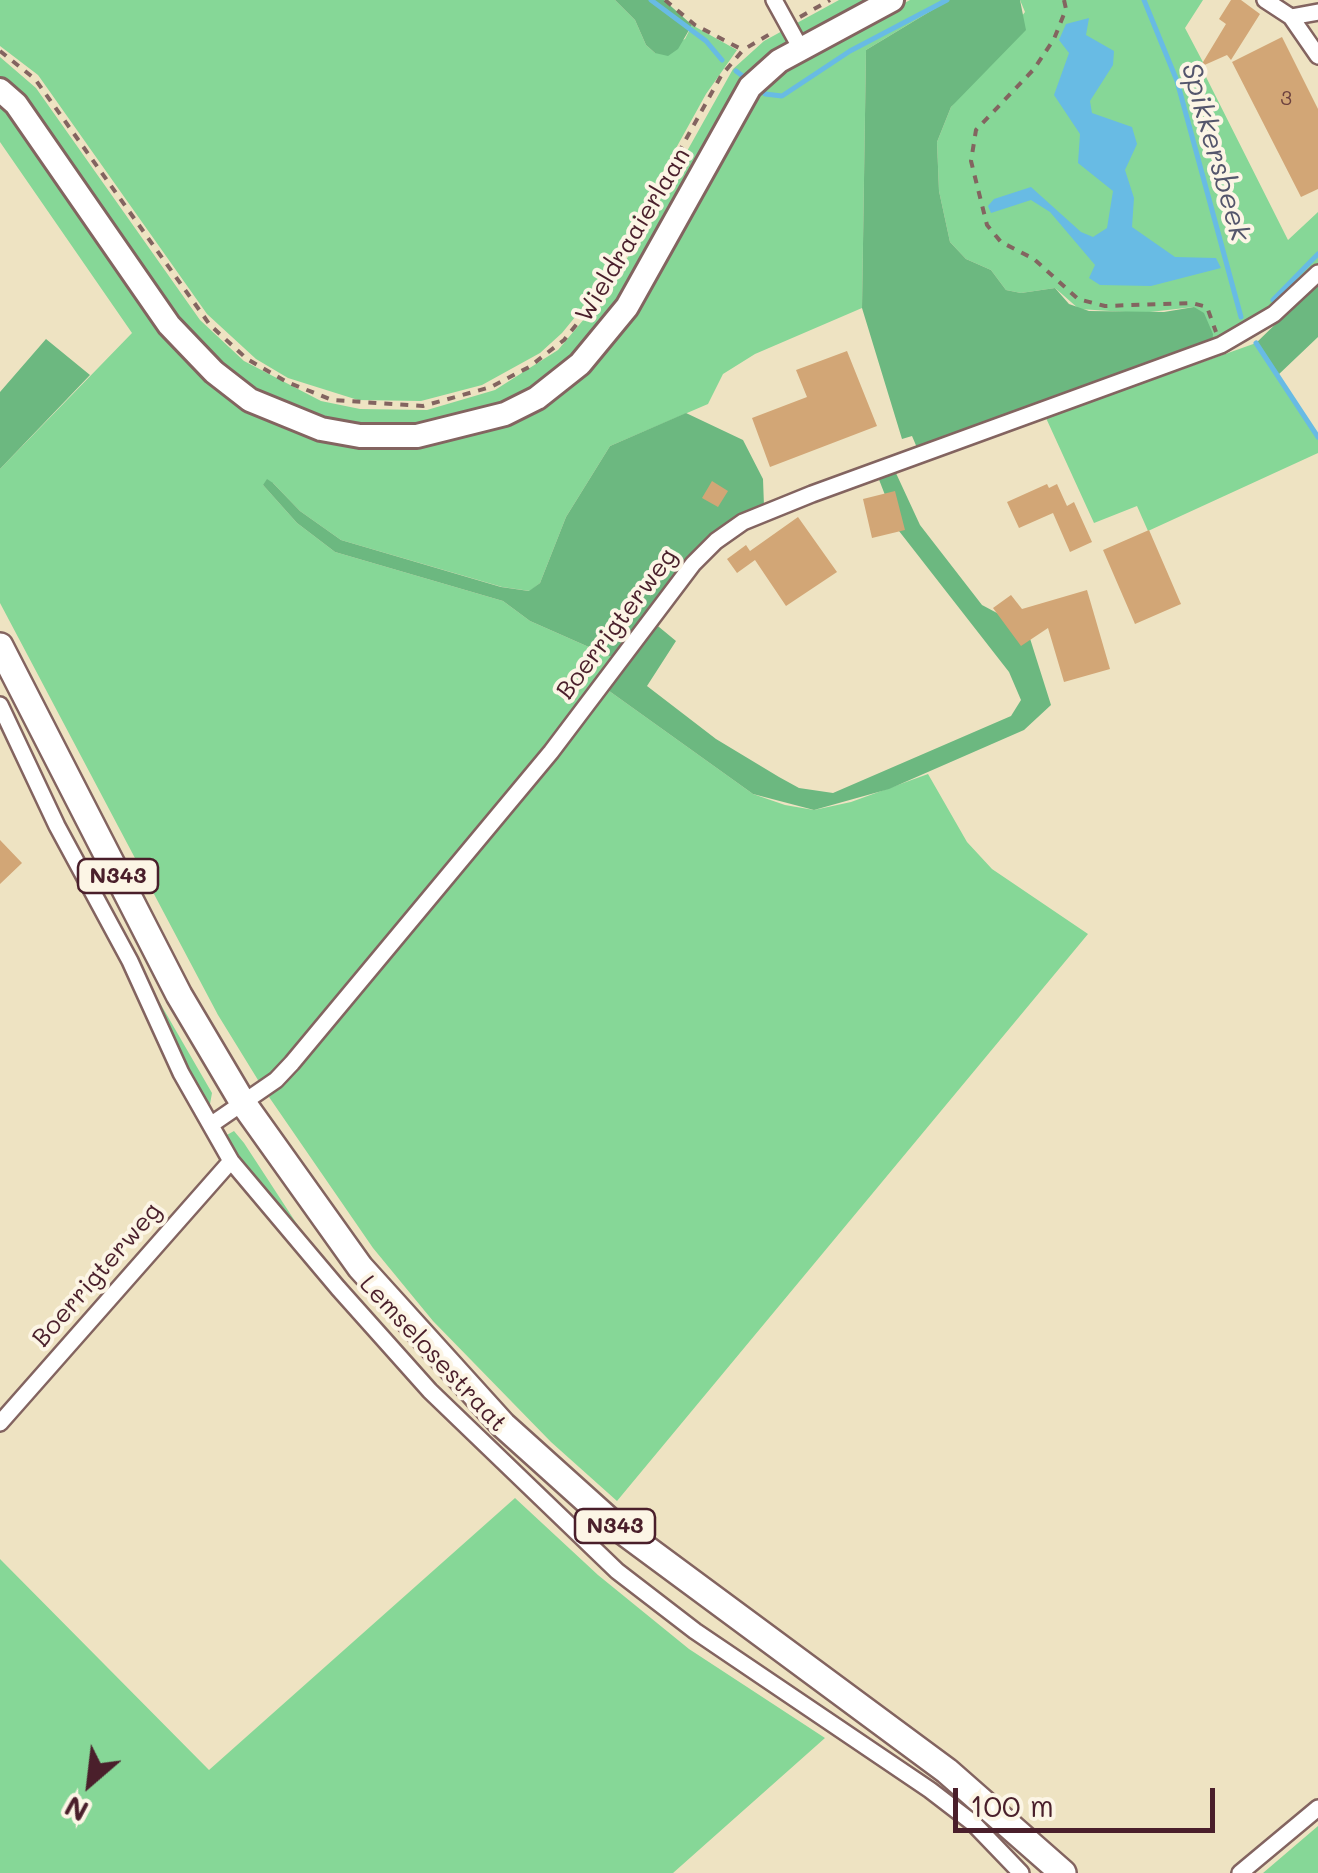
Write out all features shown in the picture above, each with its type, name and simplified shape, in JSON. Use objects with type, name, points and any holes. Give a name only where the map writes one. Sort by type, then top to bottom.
[{"type":"main road","name":"N343","points":[[0,646],[179,994],[242,1103],[360,1267],[503,1425],[626,1535],[946,1770],[1062,1873]]},
{"type":"street","points":[[774,0],[801,49]]},
{"type":"street","name":"Wieldraaierlaan","points":[[0,90],[16,104],[170,324],[204,362],[250,400],[294,420],[360,436],[437,434],[505,414],[537,398],[580,364],[627,307],[750,87],[779,61],[892,0]]},
{"type":"street","points":[[1264,0],[1291,17],[1318,56]]},
{"type":"street","points":[[1291,17],[1318,12]]},
{"type":"street","name":"Boerrigterweg","points":[[212,1124],[292,1063],[551,752],[692,564],[716,541],[742,522],[812,494],[1221,345],[1274,314],[1318,274]]},
{"type":"street","name":"Lemselosestraat","points":[[0,704],[57,826],[130,961],[181,1073],[231,1161],[430,1391],[616,1571],[695,1631],[930,1790],[973,1823],[1022,1873]]},
{"type":"street","name":"Boerrigterweg","points":[[0,1423],[231,1161]]},
{"type":"street","points":[[1240,1873],[1318,1808]]},
{"type":"path","name":"Wieldraaierlaan","points":[[0,51],[35,79],[210,326],[247,359],[287,382],[332,400],[422,406],[491,387],[529,368],[564,340],[598,298],[722,76],[743,50],[695,25],[666,0]]},
{"type":"path","points":[[1064,0],[1066,9],[1054,39],[1034,69],[976,130],[971,162],[987,225],[1001,242],[1034,259],[1078,299],[1105,306],[1192,303],[1207,307],[1221,345]]},
{"type":"green space","points":[[0,0],[615,0],[635,20],[646,45],[655,53],[685,39],[692,25],[737,50],[706,94],[598,289],[562,333],[540,353],[482,385],[421,401],[358,400],[288,378],[256,359],[207,314],[38,75],[0,46]]},
{"type":"green space","points":[[615,0],[664,0],[692,25],[678,49],[668,56],[655,53],[646,45],[635,20]]},
{"type":"green space","points":[[839,0],[876,0],[752,73],[748,71],[628,293],[556,375],[501,407],[399,430],[325,421],[265,397],[196,343],[0,78],[0,57],[36,88],[200,320],[244,361],[321,401],[360,409],[427,410],[495,390],[558,350],[611,287],[733,69],[764,41]]},
{"type":"green space","points":[[910,0],[949,0],[866,50],[862,308],[755,354],[723,374],[708,404],[610,446],[566,517],[540,583],[530,591],[502,587],[341,540],[300,511],[273,483],[263,485],[297,523],[335,552],[503,601],[530,621],[616,659],[560,734],[291,1059],[263,1082],[258,1080],[218,1015],[0,603],[0,469],[132,333],[0,142],[0,101],[164,330],[253,409],[425,444],[474,435],[524,415],[569,386],[609,349],[636,311],[766,84],[786,67]]},
{"type":"green space","points":[[949,0],[1020,0],[1026,30],[951,107],[937,142],[939,191],[950,242],[966,259],[991,270],[1006,290],[1021,293],[1055,288],[1069,304],[1089,311],[1164,312],[1194,307],[1204,313],[1213,334],[1212,344],[918,450],[912,436],[902,439],[862,308],[866,50]]},
{"type":"green space","points":[[1020,0],[1203,0],[1185,28],[1288,240],[1318,212],[1318,266],[1287,298],[1212,344],[1194,307],[1141,313],[1079,309],[1055,288],[1021,293],[1006,290],[991,270],[966,259],[950,242],[939,191],[937,142],[951,107],[1025,12]]},
{"type":"green space","points":[[1318,283],[1318,337],[1277,376],[1256,343]]},
{"type":"green space","points":[[46,339],[90,375],[0,469],[0,392]]},
{"type":"green space","points":[[1256,343],[1318,437],[1318,453],[1148,531],[1137,506],[1094,523],[1046,418]]},
{"type":"green space","points":[[686,413],[743,440],[763,479],[764,506],[745,515],[616,659],[530,621],[503,601],[335,552],[297,523],[263,485],[267,479],[273,483],[300,511],[341,540],[501,587],[529,591],[540,583],[566,517],[610,446]]},
{"type":"green space","points":[[895,471],[920,525],[982,605],[1027,629],[1051,705],[1024,730],[889,789],[814,810],[753,794],[605,688],[653,622],[676,641],[647,686],[716,739],[779,777],[799,788],[833,793],[1011,716],[1021,700],[1009,672],[899,531],[878,477]]},
{"type":"green space","points":[[605,688],[753,794],[785,805],[814,810],[851,802],[928,774],[967,842],[992,869],[1088,934],[617,1501],[551,1442],[433,1321],[373,1248],[269,1097],[394,951]]},
{"type":"green space","points":[[142,972],[212,1093],[210,1104],[206,1104],[184,1067]]},
{"type":"green space","points":[[234,1131],[308,1241],[224,1143],[225,1136]]},
{"type":"green space","points":[[515,1498],[598,1575],[689,1649],[825,1738],[673,1873],[0,1873],[0,1559],[209,1770]]},
{"type":"green space","points":[[1318,1826],[1318,1873],[1263,1873]]},
{"type":"water","points":[[1089,18],[1086,35],[1114,51],[1113,65],[1090,101],[1092,113],[1132,127],[1137,144],[1125,170],[1134,198],[1132,227],[1175,257],[1216,258],[1221,268],[1151,286],[1100,285],[1089,278],[1095,265],[1050,212],[1031,200],[991,213],[988,206],[994,199],[1031,187],[1081,232],[1093,237],[1107,228],[1113,191],[1078,163],[1080,134],[1054,95],[1069,53],[1059,40],[1066,24]]},
{"type":"building","points":[[1231,0],[1241,0],[1260,14],[1231,60],[1227,55],[1200,67],[1226,24],[1219,19]]},
{"type":"building","points":[[1282,37],[1318,109],[1318,189],[1301,197],[1232,62]]},
{"type":"building","points":[[847,351],[877,426],[770,467],[752,418],[807,397],[796,370]]},
{"type":"building","points":[[712,481],[728,491],[718,507],[702,498]]},
{"type":"building","points":[[1047,484],[1049,488],[1057,484],[1067,506],[1074,502],[1092,542],[1070,552],[1053,513],[1019,528],[1007,502]]},
{"type":"building","points":[[895,491],[905,530],[872,538],[863,499]]},
{"type":"building","points":[[798,517],[837,572],[786,606],[755,560],[737,573],[727,559],[746,545],[750,551]]},
{"type":"building","points":[[1149,530],[1181,604],[1135,624],[1103,550]]},
{"type":"building","points":[[1087,590],[1110,669],[1064,682],[1048,628],[1021,646],[993,608],[1011,595],[1022,609]]},
{"type":"building","points":[[0,840],[22,863],[0,884]]},
{"type":"waterway","points":[[651,0],[706,41],[722,60]]},
{"type":"waterway","points":[[765,94],[782,96],[850,51],[947,0]]},
{"type":"waterway","name":"Spikkersbeek","points":[[1144,0],[1177,81],[1241,317]]},
{"type":"waterway","points":[[736,71],[744,77]]},
{"type":"waterway","points":[[1273,300],[1318,254]]},
{"type":"waterway","name":"Spikkersbeek","points":[[1256,343],[1318,437]]}]
